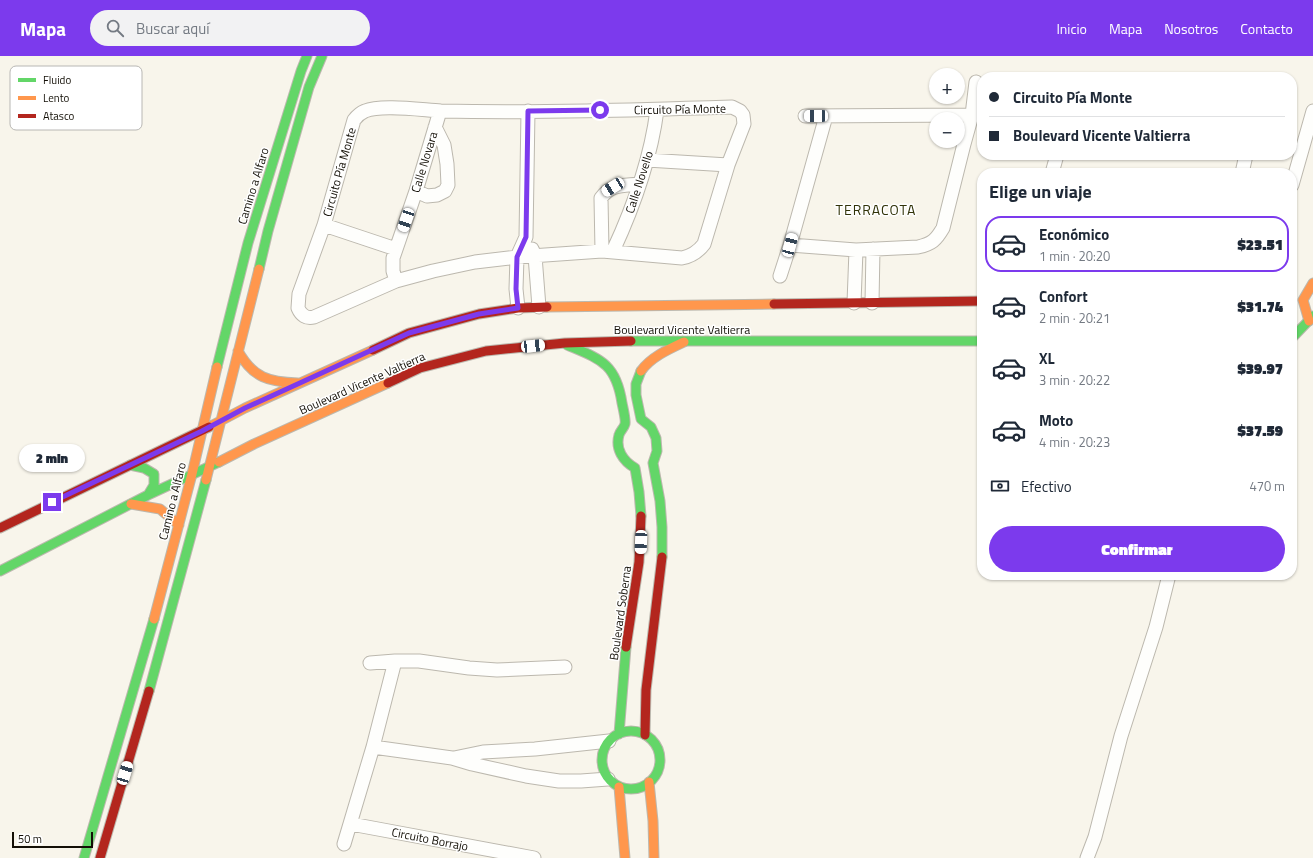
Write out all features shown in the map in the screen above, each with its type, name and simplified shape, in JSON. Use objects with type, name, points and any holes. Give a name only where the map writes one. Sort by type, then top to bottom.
[{"type":"street","name":"Camino a Alfaro","points":[[84,858],[144,656],[192,474],[253,228],[307,56]]},
{"type":"street","points":[[100,858],[159,658],[210,467],[268,231],[309,87],[322,56]]},
{"type":"street","points":[[790,245],[856,250],[918,247],[928,245],[936,239],[943,228],[972,115],[976,82]]},
{"type":"street","name":"Circuito Pía Monte","points":[[732,107],[740,111],[743,115],[744,124],[728,165],[707,236],[704,244],[695,254],[682,258],[608,251],[517,257],[475,262],[434,270],[396,281],[314,317],[308,318],[302,314],[297,305],[299,294],[324,225],[354,120],[364,111],[400,108],[440,111],[657,110],[732,107]]},
{"type":"street","name":"Calle Novello","points":[[608,251],[624,227],[639,184],[654,136],[657,110]]},
{"type":"street","name":"Calle Novara","points":[[396,281],[392,264],[440,111]]},
{"type":"street","points":[[518,308],[516,289],[517,257],[526,237],[528,111]]},
{"type":"street","points":[[1297,168],[1313,112]]},
{"type":"street","points":[[805,116],[972,115]]},
{"type":"street","points":[[780,276],[826,116]]},
{"type":"street","points":[[416,191],[427,196],[437,195],[445,191],[448,185],[444,145],[435,127]]},
{"type":"street","points":[[647,160],[728,165]]},
{"type":"street","points":[[608,251],[601,198],[613,187],[639,184]]},
{"type":"street","points":[[324,225],[396,249]]},
{"type":"street","points":[[253,228],[268,231]]},
{"type":"street","points":[[526,237],[535,256],[539,307]]},
{"type":"street","points":[[872,303],[873,249]]},
{"type":"street","points":[[854,303],[856,250]]},
{"type":"street","points":[[1303,300],[1313,283]]},
{"type":"street","points":[[1297,300],[1313,299]]},
{"type":"street","points":[[1297,334],[1311,319],[1303,300]]},
{"type":"street","name":"Boulevard Vicente Valtierra","points":[[0,528],[202,431],[245,408],[409,333],[479,314],[518,308],[539,307],[977,301]]},
{"type":"street","points":[[1297,337],[1306,336]]},
{"type":"street","points":[[645,735],[646,690],[662,554],[662,520],[653,463],[658,448],[656,438],[649,425],[641,419],[636,393],[636,382],[645,365],[658,355],[688,341]]},
{"type":"street","name":"Boulevard Vicente Valtierra","points":[[0,571],[148,495],[210,467],[254,444],[420,368],[456,358],[486,351],[565,343],[688,341],[977,341]]},
{"type":"street","points":[[565,343],[599,359],[609,368],[620,390],[625,424]]},
{"type":"street","points":[[238,351],[244,362],[252,371],[265,379],[299,384]]},
{"type":"street","points":[[228,429],[231,422],[245,408]]},
{"type":"street","points":[[641,419],[625,424],[621,429],[618,446],[624,461],[629,465],[636,468],[653,463]]},
{"type":"street","points":[[234,443],[241,445],[254,444]]},
{"type":"street","points":[[130,465],[144,468],[154,474],[156,480],[155,486],[148,495]]},
{"type":"street","name":"Boulevard Soberna","points":[[614,737],[622,691],[625,655],[640,554],[641,530],[639,486],[636,468]]},
{"type":"street","points":[[131,504],[160,509],[179,525]]},
{"type":"street","points":[[1087,858],[1096,837],[1121,736],[1156,627],[1168,580]]},
{"type":"street","points":[[344,844],[373,747],[395,661]]},
{"type":"street","points":[[370,663],[419,661],[469,668],[497,670],[565,667]]},
{"type":"street","points":[[373,747],[452,758],[526,776],[559,781],[614,783],[629,789],[640,788],[649,782],[659,767],[660,758],[655,745],[645,735],[628,731],[614,737],[593,742],[535,749],[483,752],[452,758]]},
{"type":"street","points":[[614,737],[604,750],[602,760],[603,770],[614,783],[625,858]]},
{"type":"street","points":[[649,782],[653,821],[654,858]]},
{"type":"street","name":"Circuito Borrajo","points":[[351,824],[534,858]]},
{"type":"traffic: fast","points":[[217,367],[248,243],[301,71],[307,56]]},
{"type":"traffic: fast","points":[[259,269],[268,231],[309,87],[322,56]]},
{"type":"traffic: fast","points":[[1297,333],[1313,316]]},
{"type":"traffic: fast","points":[[631,341],[977,341]]},
{"type":"traffic: fast","points":[[567,345],[589,354],[605,364],[616,379],[625,422],[619,435],[618,445],[621,454],[627,462],[635,468],[641,516]]},
{"type":"traffic: fast","points":[[641,371],[636,384],[636,395],[641,419],[651,427],[656,438],[657,451],[653,463],[660,501],[662,557]]},
{"type":"traffic: fast","points":[[0,571],[148,495],[219,462]]},
{"type":"traffic: fast","points":[[130,465],[144,468],[154,474],[154,485],[148,495]]},
{"type":"traffic: fast","points":[[149,691],[206,480]]},
{"type":"traffic: fast","points":[[84,858],[154,619]]},
{"type":"traffic: fast","points":[[619,734],[626,647]]},
{"type":"traffic: fast","points":[[631,731],[647,736],[655,744],[660,760],[655,776],[647,784],[631,789],[615,784],[607,776],[602,760],[607,744],[615,736],[631,731]]},
{"type":"traffic: slow","points":[[206,480],[259,269]]},
{"type":"traffic: slow","points":[[1309,321],[1303,300],[1313,283]]},
{"type":"traffic: slow","points":[[547,307],[774,304]]},
{"type":"traffic: slow","points":[[641,371],[655,358],[684,342]]},
{"type":"traffic: slow","points":[[209,427],[245,408],[373,350]]},
{"type":"traffic: slow","points":[[238,351],[250,367],[263,377],[270,380],[298,383]]},
{"type":"traffic: slow","points":[[154,619],[192,474],[217,367]]},
{"type":"traffic: slow","points":[[219,462],[254,444],[388,383]]},
{"type":"traffic: slow","points":[[131,504],[160,509],[179,525]]},
{"type":"traffic: slow","points":[[649,782],[653,821],[654,858]]},
{"type":"traffic: slow","points":[[619,787],[625,858]]},
{"type":"traffic: jam","points":[[774,304],[977,301]]},
{"type":"traffic: jam","points":[[373,350],[409,333],[479,314],[518,308],[547,307]]},
{"type":"traffic: jam","points":[[388,383],[420,368],[486,351],[565,343],[631,341]]},
{"type":"traffic: jam","points":[[0,528],[209,427]]},
{"type":"traffic: jam","points":[[626,647],[639,562],[641,516]]},
{"type":"traffic: jam","points":[[645,735],[646,690],[662,557]]},
{"type":"traffic: jam","points":[[100,858],[149,691]]},
{"type":"district","name":"TERRACOTA","points":[[876,209]]},
{"type":"route","points":[[52,502],[202,431],[245,408],[409,333],[479,314],[518,308],[516,289],[517,257],[526,237],[528,111],[600,110]]}]
